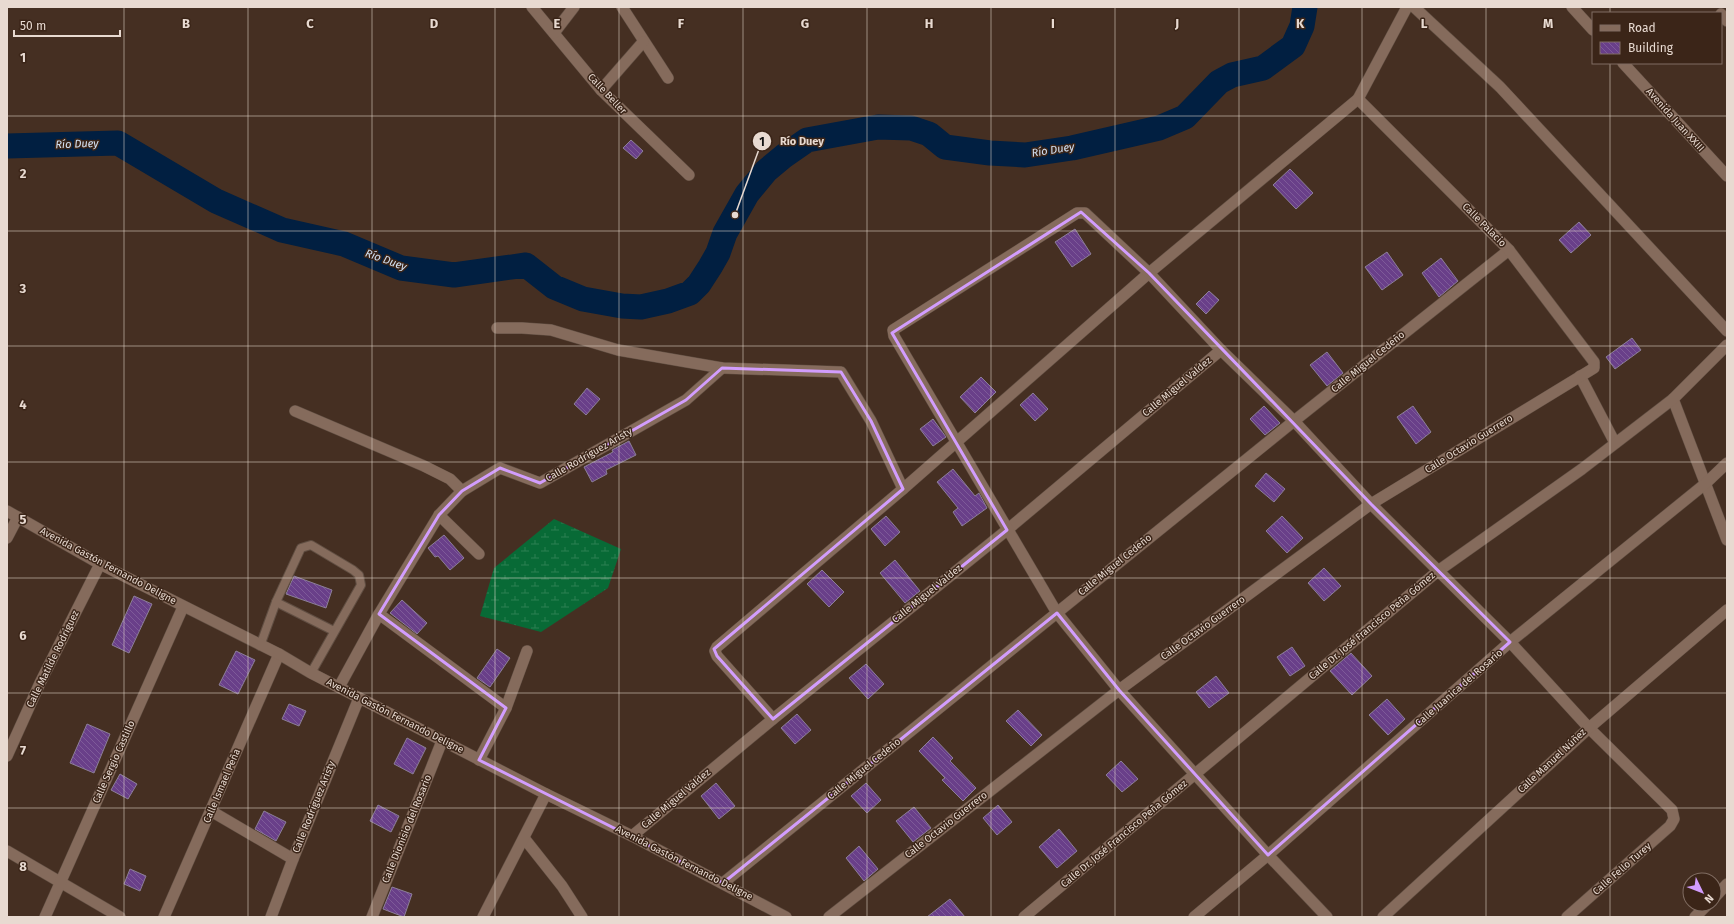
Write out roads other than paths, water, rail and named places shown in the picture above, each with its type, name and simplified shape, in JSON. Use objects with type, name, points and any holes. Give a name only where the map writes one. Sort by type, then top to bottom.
[{"type":"street","name":"Calle Beller","points":[[532,7],[601,90],[689,176]]},
{"type":"street","points":[[554,33],[574,7]]},
{"type":"street","points":[[772,719],[716,656],[715,651],[717,647],[904,489],[1149,274],[1358,99],[1407,7]]},
{"type":"street","points":[[1414,7],[1500,87],[1727,332]]},
{"type":"street","points":[[1572,7],[1592,29]]},
{"type":"street","points":[[627,9],[643,42],[668,78]]},
{"type":"street","points":[[601,90],[643,42]]},
{"type":"street","name":"Avenida Juan XXIII","points":[[1624,64],[1727,176]]},
{"type":"street","name":"Calle Palacio","points":[[1358,99],[1509,250],[1595,365]]},
{"type":"street","points":[[1327,917],[1268,855],[1119,690],[1057,612],[956,443],[894,336],[893,330],[1077,213],[1085,213],[1149,274],[1221,350],[1294,421],[1371,504],[1510,642],[1589,728]]},
{"type":"street","name":"Calle Miguel Cedeño","points":[[723,883],[1294,421],[1509,250]]},
{"type":"street","points":[[497,328],[551,330],[618,350],[722,368],[841,372],[871,421],[904,489]]},
{"type":"street","name":"Calle Dr. José Francisco Peña Gómez","points":[[1024,917],[1438,571],[1674,399],[1727,345]]},
{"type":"street","name":"Calle Miguel Valdez","points":[[632,836],[772,719],[1007,530],[1221,350]]},
{"type":"street","name":"Calle Octavio Guerrero","points":[[829,917],[1119,690],[1371,504],[1594,368],[1595,365]]},
{"type":"street","name":"Calle Rodríguez Aristy","points":[[339,687],[379,614],[440,516],[462,491],[500,468],[540,483],[686,400],[722,368]]},
{"type":"street","points":[[1580,376],[1615,443]]},
{"type":"street","points":[[1674,399],[1727,540]]},
{"type":"street","points":[[295,411],[424,466],[450,479],[462,491]]},
{"type":"street","name":"Calle Juanica del Rosario","points":[[1194,917],[1268,855],[1510,642],[1705,484],[1727,462]]},
{"type":"street","name":"Avenida Gastón Fernando Deligne","points":[[7,512],[100,564],[260,646],[279,654],[311,673],[359,698],[546,794],[632,836],[786,917]]},
{"type":"street","points":[[440,516],[479,554]]},
{"type":"street","points":[[7,538],[18,517]]},
{"type":"street","name":"Calle Matilde Rodríguez","points":[[7,756],[40,683],[100,564]]},
{"type":"street","name":"Calle Sergio Castillo","points":[[45,917],[183,607]]},
{"type":"street","name":"Calle Manuel Núñez","points":[[1383,917],[1589,728],[1727,610]]},
{"type":"street","points":[[379,614],[506,708]]},
{"type":"street","points":[[479,760],[506,708],[527,651]]},
{"type":"street","name":"Calle Ismael Peña","points":[[164,917],[212,811],[279,654]]},
{"type":"street","name":"Calle Rodríguez Aristy","points":[[271,917],[293,858],[359,698]]},
{"type":"street","name":"Calle Fello Turey","points":[[1567,917],[1670,826],[1674,819],[1672,810],[1589,728]]},
{"type":"street","name":"Calle Dionisio del Rosario","points":[[372,917],[442,741]]},
{"type":"street","points":[[483,917],[546,794]]},
{"type":"street","points":[[212,811],[293,858]]},
{"type":"street","points":[[524,838],[562,886],[582,917]]},
{"type":"street","points":[[7,851],[120,917]]},
{"type":"lane","points":[[260,646],[276,602],[301,548],[311,545],[359,574],[361,585],[334,630],[311,673]]},
{"type":"lane","points":[[276,602],[334,630]]},
{"type":"waterway","name":"Río Duey","points":[[7,146],[118,143],[216,201],[282,230],[344,244],[401,268],[454,275],[526,265],[554,287],[583,299],[622,306],[641,307],[668,301],[690,293],[699,284],[718,253],[725,233],[747,194],[766,171],[807,140],[878,127],[911,128],[929,134],[945,147],[990,153],[1025,155],[1072,148],[1159,128],[1185,117],[1219,82],[1232,75],[1263,68],[1293,46],[1302,26],[1305,7]]},
{"type":"place","name":"Río Duey","points":[[735,215]]}]
